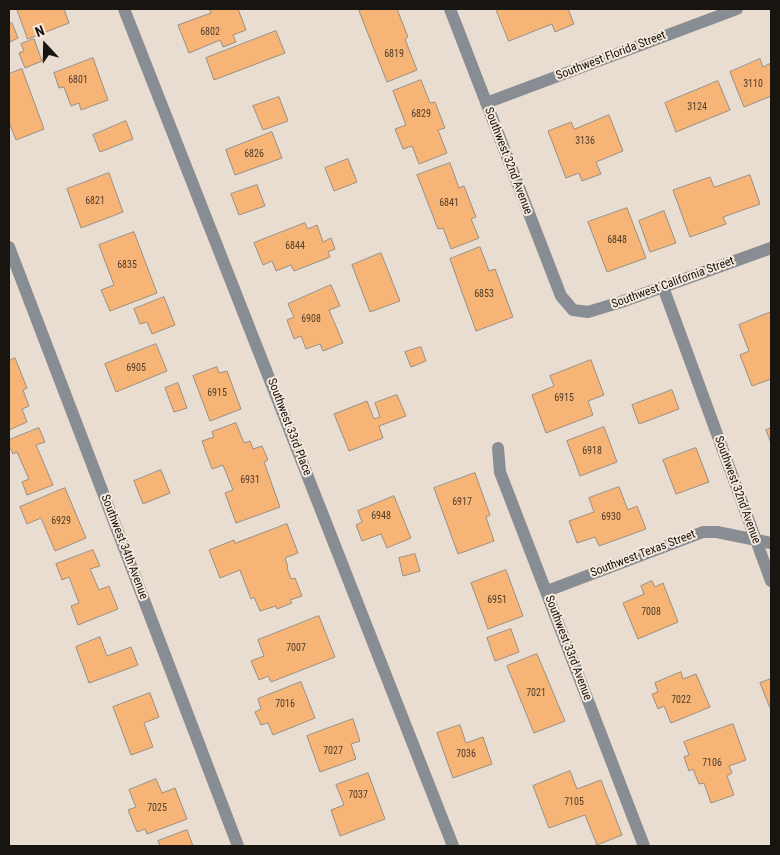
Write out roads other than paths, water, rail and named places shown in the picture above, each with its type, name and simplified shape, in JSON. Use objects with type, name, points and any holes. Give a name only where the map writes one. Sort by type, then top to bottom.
[{"type":"street","name":"Southwest 33rd Place","points":[[124,9],[453,846]]},
{"type":"street","name":"Southwest 32nd Avenue","points":[[450,9],[561,296],[573,310]]},
{"type":"street","name":"Southwest Florida Street","points":[[486,103],[737,9]]},
{"type":"street","name":"Southwest 34th Avenue","points":[[9,247],[238,846]]},
{"type":"street","name":"Southwest California Street","points":[[573,310],[588,312],[771,248]]},
{"type":"street","name":"Southwest 32nd Avenue","points":[[663,286],[771,581]]},
{"type":"street","name":"Southwest 33rd Avenue","points":[[498,448],[500,472],[644,846]]},
{"type":"street","name":"Southwest Texas Street","points":[[546,591],[703,532],[717,532],[771,543]]}]
